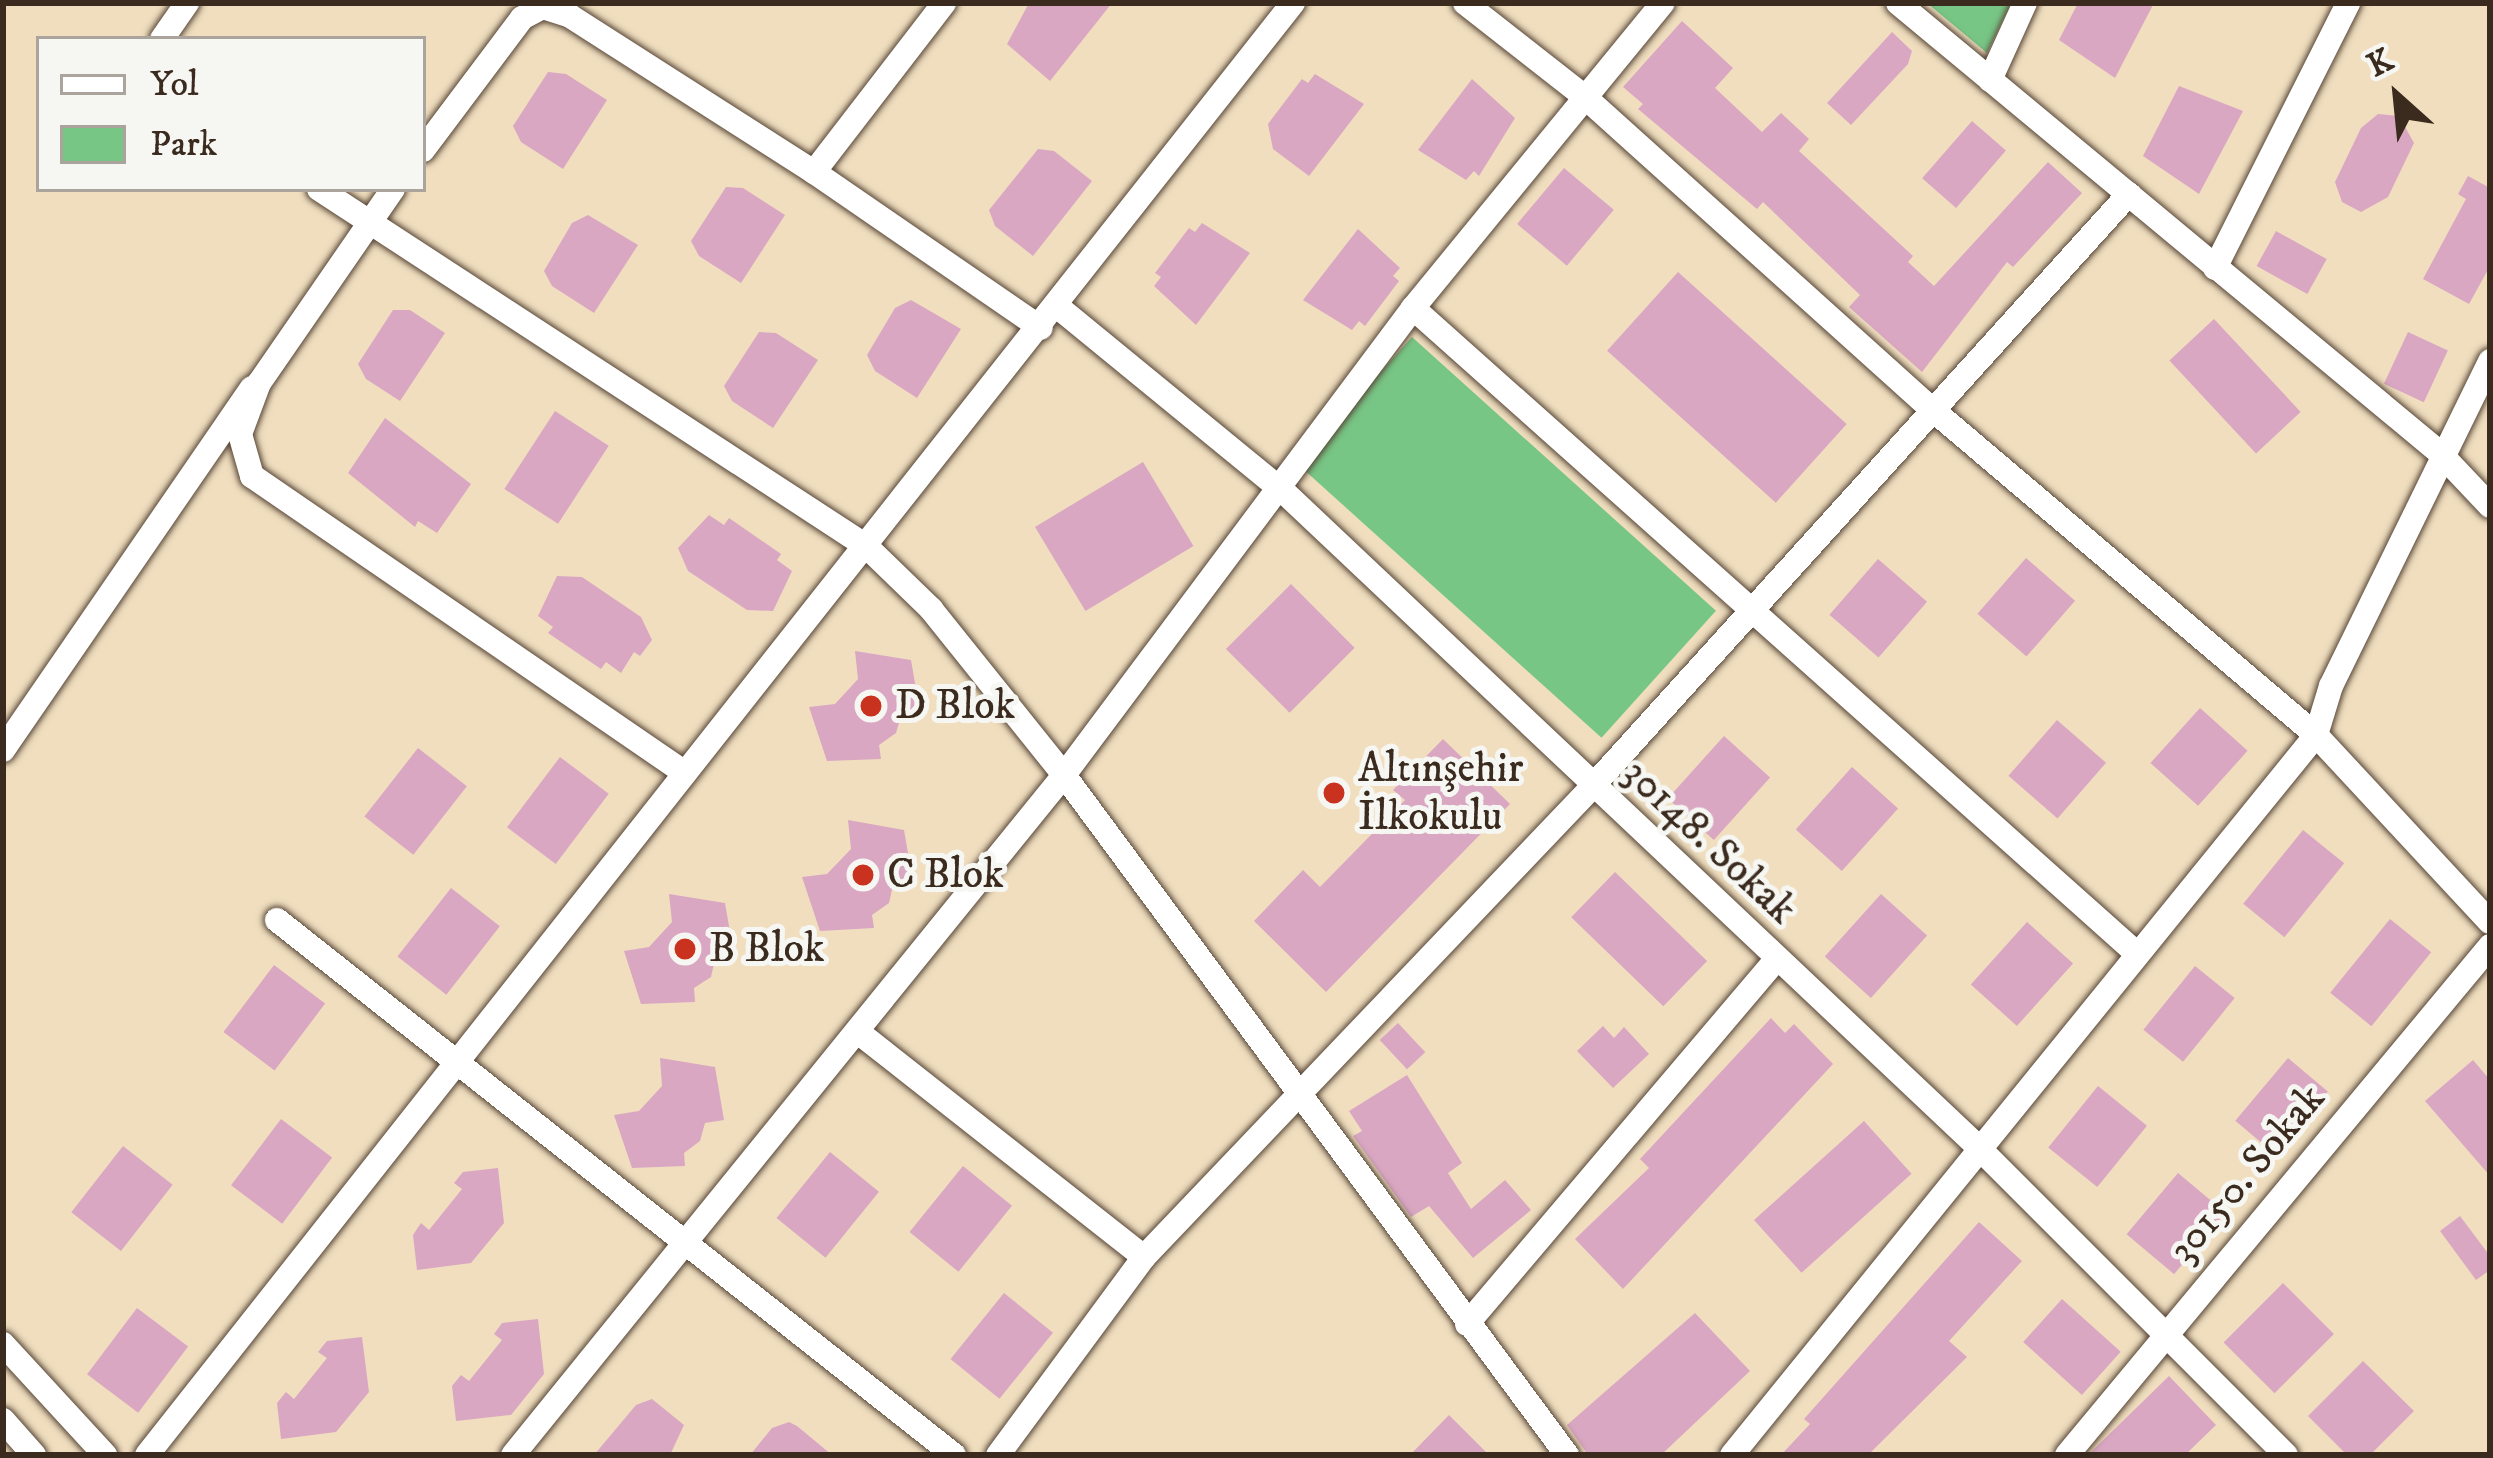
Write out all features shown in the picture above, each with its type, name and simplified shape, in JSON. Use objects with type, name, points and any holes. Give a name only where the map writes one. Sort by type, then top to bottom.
[{"type":"street","points":[[164,36],[187,3]]},
{"type":"street","points":[[814,172],[944,3]]},
{"type":"street","points":[[147,1455],[461,1064],[1293,3]]},
{"type":"street","points":[[1466,3],[1586,98],[1934,410],[2316,735],[2490,922]]},
{"type":"street","points":[[513,1455],[1064,775],[1283,491],[1413,308],[1663,3]]},
{"type":"street","points":[[1898,3],[2439,452],[2490,506]]},
{"type":"street","points":[[1990,80],[2025,3]]},
{"type":"street","points":[[2216,268],[2348,3]]},
{"type":"street","points":[[426,146],[522,18],[543,7],[570,16],[814,172],[1041,328]]},
{"type":"street","points":[[324,192],[866,546],[932,609],[1064,775],[1567,1455]]},
{"type":"street","points":[[391,192],[259,382],[240,434],[252,476],[685,773]]},
{"type":"street","points":[[998,1455],[1144,1257],[1302,1100],[2129,194]]},
{"type":"street","name":"30148. Sokak","points":[[1058,307],[1283,491],[1977,1146],[2286,1455]]},
{"type":"street","points":[[1413,308],[2134,951]]},
{"type":"street","points":[[1732,1455],[2134,951],[2316,735],[2331,686],[2439,452],[2490,361]]},
{"type":"street","points":[[3,750],[239,399],[259,382]]},
{"type":"street","points":[[277,920],[954,1455]]},
{"type":"street","name":"30150. Sokak","points":[[2067,1455],[2162,1334],[2490,946]]},
{"type":"street","points":[[1467,1324],[1777,958]]},
{"type":"street","points":[[858,1032],[1144,1257]]},
{"type":"street","points":[[3,1344],[104,1455]]},
{"type":"street","points":[[3,1420],[34,1455]]},
{"type":"green space","points":[[1927,3],[2011,3],[1987,53]]},
{"type":"green space","points":[[1412,337],[1716,611],[1602,738],[1298,464]]},
{"type":"building","points":[[1029,3],[1112,3],[1050,81],[1007,44]]},
{"type":"building","points":[[2078,3],[2154,3],[2115,78],[2059,40]]},
{"type":"building","points":[[1682,21],[1733,68],[1715,88],[1762,132],[1781,113],[1809,139],[1799,151],[1913,256],[1908,262],[1934,286],[2048,162],[2082,193],[2013,267],[2007,262],[1922,372],[1849,307],[1860,295],[1763,202],[1757,209],[1638,109],[1643,104],[1623,87]]},
{"type":"building","points":[[1892,32],[1912,51],[1908,64],[1851,125],[1827,103]]},
{"type":"building","points":[[548,72],[566,74],[607,100],[563,169],[521,142],[513,126]]},
{"type":"building","points":[[1315,74],[1364,104],[1309,176],[1273,149],[1268,124],[1302,79],[1308,83]]},
{"type":"building","points":[[1472,79],[1515,118],[1479,176],[1474,171],[1466,180],[1418,150]]},
{"type":"building","points":[[2179,86],[2243,111],[2199,194],[2143,156]]},
{"type":"building","points":[[2378,114],[2399,116],[2414,143],[2388,197],[2361,212],[2342,202],[2335,182],[2361,128]]},
{"type":"building","points":[[1972,121],[2006,151],[1956,208],[1922,178]]},
{"type":"building","points":[[1038,149],[1054,151],[1092,181],[1033,256],[995,226],[989,210]]},
{"type":"building","points":[[1564,168],[1614,210],[1567,266],[1517,224]]},
{"type":"building","points":[[2468,176],[2490,188],[2490,266],[2469,304],[2423,279],[2466,199],[2458,194]]},
{"type":"building","points":[[726,187],[743,188],[785,215],[741,283],[699,256],[691,241]]},
{"type":"building","points":[[588,215],[638,245],[594,313],[552,286],[544,271],[572,223]]},
{"type":"building","points":[[1202,223],[1250,253],[1196,325],[1154,286],[1161,277],[1155,273],[1189,228],[1195,232]]},
{"type":"building","points":[[1358,229],[1400,268],[1393,276],[1399,281],[1365,326],[1359,321],[1352,330],[1303,300]]},
{"type":"building","points":[[2276,231],[2327,259],[2307,294],[2257,266]]},
{"type":"building","points":[[1678,272],[1847,424],[1776,503],[1607,351]]},
{"type":"building","points":[[911,300],[961,329],[917,398],[875,371],[867,355],[895,308]]},
{"type":"building","points":[[393,310],[410,310],[445,333],[400,401],[366,379],[358,364]]},
{"type":"building","points":[[2214,319],[2301,412],[2256,453],[2169,361]]},
{"type":"building","points":[[759,332],[776,333],[818,360],[773,428],[732,401],[724,386]]},
{"type":"building","points":[[2408,332],[2448,351],[2424,402],[2384,384]]},
{"type":"building","points":[[555,411],[609,446],[558,524],[504,489]]},
{"type":"building","points":[[385,418],[471,484],[437,533],[418,521],[415,527],[348,473]]},
{"type":"building","points":[[1143,462],[1193,546],[1085,611],[1035,527]]},
{"type":"building","points":[[709,515],[724,525],[729,518],[781,554],[777,560],[792,571],[773,611],[747,610],[688,571],[678,548]]},
{"type":"building","points":[[2026,558],[2075,601],[2027,656],[1977,614]]},
{"type":"building","points":[[1878,559],[1927,602],[1879,657],[1829,615]]},
{"type":"building","points":[[557,576],[582,577],[641,617],[652,640],[640,656],[634,652],[621,673],[606,662],[601,669],[548,633],[553,627],[538,616]]},
{"type":"building","points":[[1291,584],[1355,648],[1290,713],[1226,649]]},
{"type":"building","name":"D Blok","points":[[855,651],[911,660],[920,712],[901,716],[896,733],[879,745],[881,759],[827,761],[809,707],[835,704],[858,679]]},
{"type":"building","points":[[2200,708],[2248,751],[2198,806],[2150,763]]},
{"type":"building","points":[[2057,720],[2106,763],[2058,818],[2008,776]]},
{"type":"building","points":[[1724,736],[1770,777],[1714,840],[1668,798]]},
{"type":"building","points":[[1443,739],[1510,804],[1326,992],[1254,921],[1303,870],[1320,887],[1405,800],[1393,790]]},
{"type":"building","points":[[418,748],[467,786],[413,855],[364,817]]},
{"type":"building","points":[[560,757],[609,794],[556,864],[507,827]]},
{"type":"building","points":[[1852,767],[1898,808],[1842,871],[1796,829]]},
{"type":"building","name":"C Blok","points":[[848,820],[904,830],[913,882],[893,885],[889,903],[872,915],[874,928],[820,931],[802,877],[827,874],[851,849]]},
{"type":"building","points":[[2303,830],[2344,863],[2284,937],[2243,904]]},
{"type":"building","points":[[1615,872],[1707,961],[1663,1006],[1571,917]]},
{"type":"building","points":[[451,888],[500,926],[446,995],[397,957]]},
{"type":"building","name":"B Blok","points":[[669,894],[725,903],[734,955],[715,959],[711,977],[694,988],[695,1002],[641,1004],[624,951],[649,947],[672,922]]},
{"type":"building","points":[[1881,894],[1927,935],[1871,998],[1825,956]]},
{"type":"building","points":[[2390,919],[2431,952],[2371,1026],[2330,993]]},
{"type":"building","points":[[2027,922],[2073,963],[2017,1026],[1971,984]]},
{"type":"building","points":[[274,965],[325,1004],[275,1071],[223,1032]]},
{"type":"building","points":[[2195,966],[2235,998],[2183,1062],[2143,1030]]},
{"type":"building","points":[[1771,1018],[1785,1033],[1794,1024],[1833,1064],[1623,1289],[1575,1239],[1649,1168],[1640,1159]]},
{"type":"building","points":[[1398,1023],[1425,1052],[1407,1069],[1380,1040]]},
{"type":"building","points":[[1603,1026],[1614,1038],[1624,1027],[1649,1054],[1613,1088],[1577,1051]]},
{"type":"building","points":[[660,1058],[715,1067],[724,1120],[705,1123],[700,1141],[684,1153],[685,1166],[632,1168],[614,1115],[639,1111],[662,1086]]},
{"type":"building","points":[[2288,1058],[2328,1091],[2275,1154],[2235,1121]]},
{"type":"building","points":[[2473,1060],[2490,1080],[2490,1176],[2425,1101]]},
{"type":"building","points":[[1407,1075],[1462,1163],[1448,1173],[1471,1209],[1505,1180],[1531,1210],[1473,1258],[1429,1206],[1411,1217],[1353,1136],[1362,1131],[1349,1111]]},
{"type":"building","points":[[2098,1086],[2147,1126],[2097,1187],[2048,1147]]},
{"type":"building","points":[[281,1119],[332,1158],[282,1224],[231,1185]]},
{"type":"building","points":[[1864,1121],[1912,1174],[1802,1273],[1754,1220]]},
{"type":"building","points":[[123,1146],[173,1185],[121,1251],[71,1212]]},
{"type":"building","points":[[830,1152],[879,1192],[825,1258],[777,1218]]},
{"type":"building","points":[[963,1166],[1012,1206],[958,1272],[910,1232]]},
{"type":"building","points":[[498,1168],[504,1223],[471,1263],[417,1270],[413,1235],[421,1223],[429,1230],[462,1189],[454,1183],[463,1172]]},
{"type":"building","points":[[2178,1173],[2225,1213],[2174,1274],[2127,1234]]},
{"type":"building","points":[[2460,1216],[2490,1256],[2490,1270],[2476,1280],[2440,1231]]},
{"type":"building","points":[[1979,1222],[2022,1261],[1949,1341],[1967,1357],[1868,1455],[1781,1455],[1810,1424],[1804,1419]]},
{"type":"building","points":[[2283,1283],[2334,1334],[2275,1393],[2224,1342]]},
{"type":"building","points":[[1004,1293],[1053,1333],[999,1399],[951,1359]]},
{"type":"building","points":[[2062,1299],[2121,1352],[2082,1395],[2023,1342]]},
{"type":"building","points":[[137,1308],[188,1347],[138,1413],[87,1374]]},
{"type":"building","points":[[1695,1313],[1750,1371],[1661,1455],[1588,1455],[1567,1425]]},
{"type":"building","points":[[538,1319],[544,1374],[511,1415],[456,1421],[452,1386],[461,1375],[469,1381],[502,1340],[494,1334],[502,1323]]},
{"type":"building","points":[[362,1337],[369,1392],[336,1432],[281,1439],[277,1403],[286,1392],[294,1399],[327,1358],[318,1352],[327,1341]]},
{"type":"building","points":[[2363,1361],[2414,1411],[2370,1455],[2347,1455],[2308,1416]]},
{"type":"building","points":[[2169,1376],[2216,1425],[2185,1455],[2088,1455]]},
{"type":"building","points":[[652,1399],[684,1425],[670,1455],[594,1455],[636,1405]]},
{"type":"building","points":[[1449,1415],[1489,1455],[1410,1455]]},
{"type":"building","points":[[789,1422],[832,1455],[750,1455],[772,1428]]},
{"type":"place","name":"D Blok","points":[[871,706]]},
{"type":"place","name":"Altınşehir İlkokulu","points":[[1334,793]]},
{"type":"place","name":"C Blok","points":[[863,875]]},
{"type":"place","name":"B Blok","points":[[685,949]]}]
